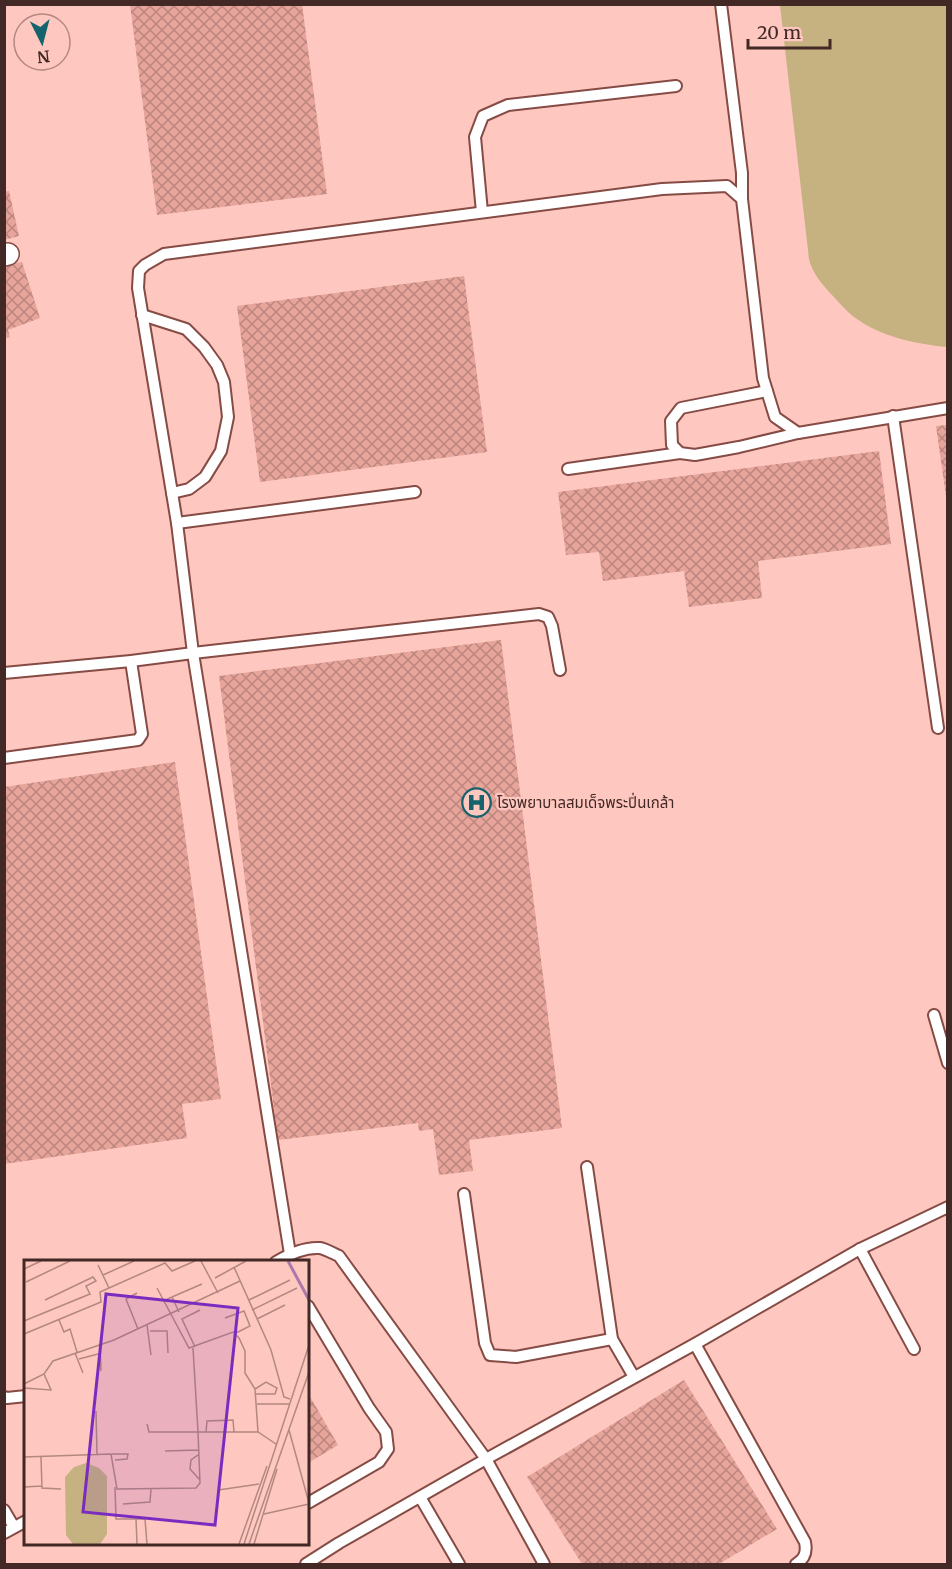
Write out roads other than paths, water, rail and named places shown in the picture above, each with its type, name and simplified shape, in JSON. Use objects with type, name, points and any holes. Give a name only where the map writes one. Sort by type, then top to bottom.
[{"type":"lane","points":[[721,4],[742,173],[742,199],[763,378],[776,417],[798,433]]},
{"type":"lane","points":[[482,212],[475,137],[483,117],[508,105],[676,86]]},
{"type":"lane","points":[[542,1564],[486,1459],[339,1257],[322,1248],[304,1250],[282,1259],[193,653],[177,523],[138,288],[139,271],[164,254],[673,188],[727,186],[742,199]]},
{"type":"lane","points":[[142,315],[186,329],[204,347],[217,365],[224,381],[228,417],[221,451],[205,477],[189,489],[172,493]]},
{"type":"lane","points":[[680,453],[672,446],[671,421],[681,408],[767,391]]},
{"type":"lane","points":[[568,469],[680,453],[695,455],[798,433],[948,408]]},
{"type":"lane","points":[[893,416],[938,728]]},
{"type":"lane","points":[[177,523],[415,492]]},
{"type":"lane","points":[[4,673],[131,661],[539,614],[548,617],[552,626],[560,670]]},
{"type":"lane","points":[[4,758],[138,740],[142,734],[131,661]]},
{"type":"lane","points":[[934,1015],[948,1063]]},
{"type":"lane","points":[[587,1167],[612,1339],[634,1377]]},
{"type":"lane","points":[[464,1194],[484,1343],[490,1355],[516,1357],[612,1339]]},
{"type":"lane","points":[[306,1564],[486,1459],[695,1344],[860,1249],[948,1207]]},
{"type":"lane","points":[[860,1249],[914,1350]]},
{"type":"lane","points":[[309,1308],[369,1408],[386,1432],[388,1449],[380,1462],[309,1502]]},
{"type":"lane","points":[[695,1344],[805,1542],[806,1555],[801,1562],[796,1564]]},
{"type":"lane","points":[[4,1397],[24,1396]]},
{"type":"lane","points":[[420,1497],[459,1564]]},
{"type":"lane","points":[[4,1510],[15,1527]]},
{"type":"lane","points":[[4,1533],[24,1522]]},
{"type":"place","name":"โรงพยาบาลสมเด็จพระปิ่นเกล้า","points":[[476,802]]}]
